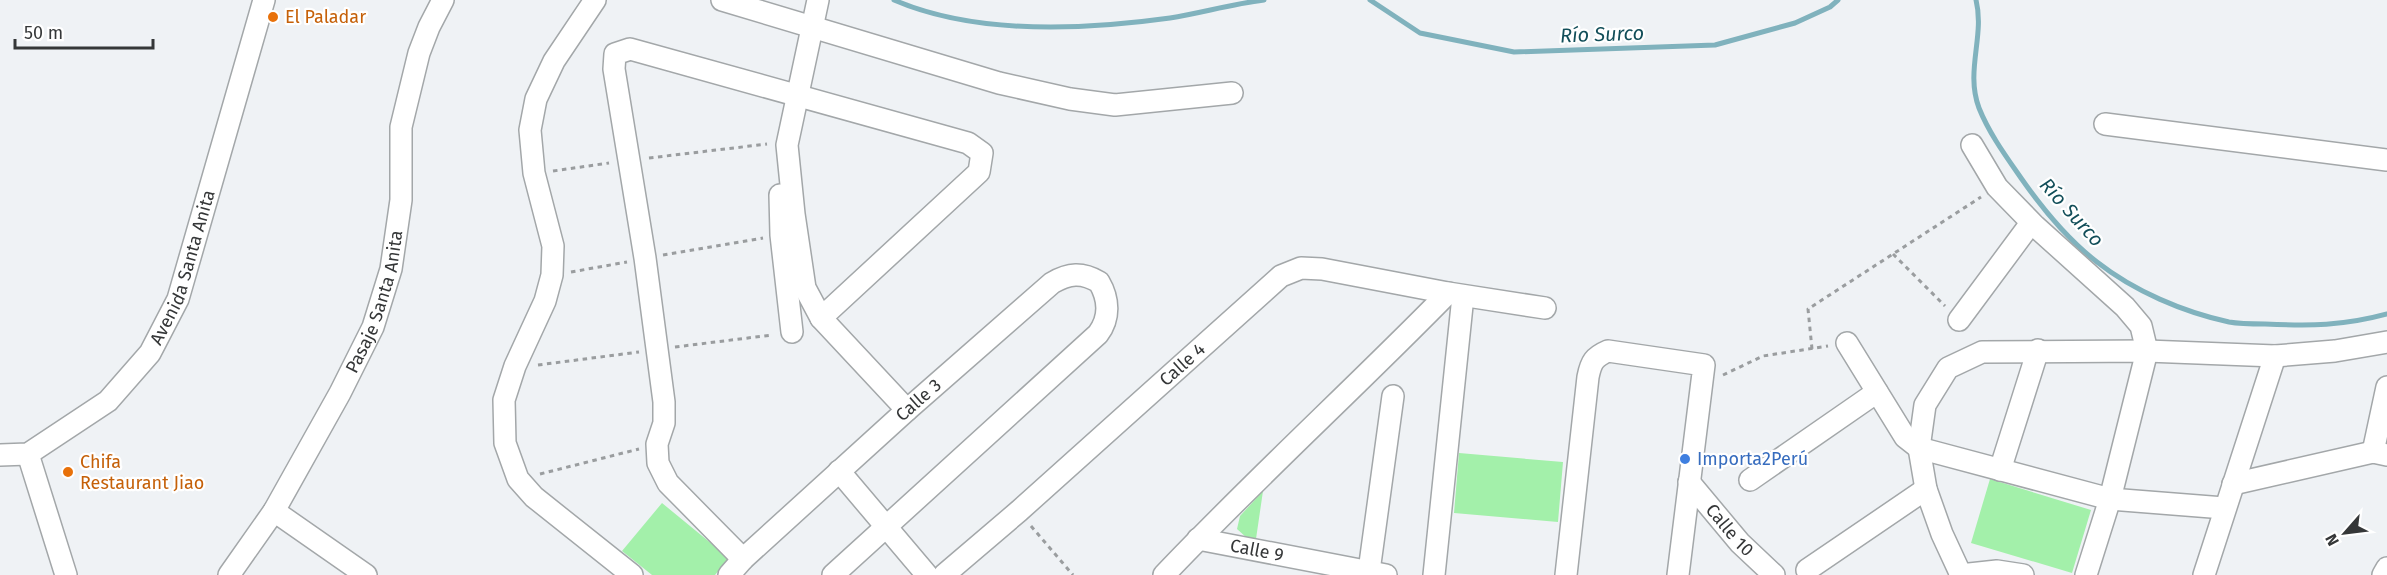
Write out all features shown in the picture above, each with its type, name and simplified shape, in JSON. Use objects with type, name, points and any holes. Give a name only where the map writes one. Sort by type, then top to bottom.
[{"type":"street","name":"Avenida Santa Anita","points":[[28,454],[108,401],[150,353],[169,317],[178,299],[264,0]]},
{"type":"street","name":"Pasaje Santa Anita","points":[[229,575],[274,511],[340,393],[373,327],[393,257],[400,200],[401,127],[419,53],[443,0]]},
{"type":"street","points":[[595,0],[554,61],[536,99],[530,130],[534,173],[553,246],[552,275],[545,301],[515,366],[504,400],[505,443],[518,479],[534,497],[632,575]]},
{"type":"street","points":[[722,0],[999,83],[1070,99],[1115,105],[1232,93]]},
{"type":"street","points":[[792,332],[781,235],[779,170],[799,95],[818,0]]},
{"type":"street","points":[[736,567],[668,483],[658,463],[657,444],[664,423],[664,402],[614,69],[615,54],[630,49],[968,142],[982,153],[979,172],[821,318]]},
{"type":"street","points":[[2104,124],[2387,160]]},
{"type":"street","points":[[787,145],[805,288],[821,318],[907,410]]},
{"type":"street","points":[[1972,145],[1997,187],[2031,223],[2125,307],[2141,326],[2147,351],[2110,499],[2086,575]]},
{"type":"street","points":[[1959,320],[2031,223]]},
{"type":"street","name":"Calle 4","points":[[944,575],[1019,511],[1281,276],[1301,268],[1322,269],[1455,295],[1545,308]]},
{"type":"street","name":"Calle 3","points":[[736,567],[839,471],[1052,283],[1064,276],[1082,274],[1099,282],[1106,299],[1107,309],[1103,327],[1098,334],[886,528]]},
{"type":"street","points":[[1164,575],[1229,507],[1455,295]]},
{"type":"street","points":[[1434,575],[1455,295]]},
{"type":"street","points":[[2023,575],[1997,571],[1960,575],[1942,534],[1926,489],[1918,448],[1926,405],[1948,368],[1982,352],[2147,351],[2275,356],[2335,351],[2387,342]]},
{"type":"street","points":[[1847,344],[1905,437],[1918,448],[2110,499],[2224,508]]},
{"type":"street","points":[[2000,470],[2038,350]]},
{"type":"street","points":[[1566,575],[1591,362],[1608,351],[1704,365],[1678,575]]},
{"type":"street","points":[[2204,575],[2275,356]]},
{"type":"street","points":[[2233,484],[2380,454],[2387,387]]},
{"type":"street","points":[[1750,480],[1877,392]]},
{"type":"street","points":[[1378,573],[1393,396]]},
{"type":"street","points":[[0,455],[28,454],[66,575]]},
{"type":"street","points":[[839,471],[927,575]]},
{"type":"street","name":"Calle 10","points":[[1689,482],[1740,543],[1774,575]]},
{"type":"street","points":[[1807,570],[1926,489]]},
{"type":"street","points":[[274,511],[366,575]]},
{"type":"street","points":[[833,575],[886,528]]},
{"type":"street","name":"Calle 9","points":[[1198,539],[1310,568],[1378,573]]},
{"type":"street","points":[[2383,575],[2387,568]]},
{"type":"path","points":[[534,173],[762,143],[787,145]]},
{"type":"path","points":[[1812,349],[1808,309],[1997,187]]},
{"type":"path","points":[[1893,254],[1959,320]]},
{"type":"path","points":[[1701,388],[1740,365],[1763,356],[1847,344]]},
{"type":"path","points":[[518,479],[657,444]]},
{"type":"path","points":[[1019,511],[1073,575]]},
{"type":"green space","points":[[1459,453],[1563,462],[1558,522],[1454,513]]},
{"type":"green space","points":[[1990,479],[2091,510],[2072,573],[1971,543]]},
{"type":"green space","points":[[1263,491],[1256,539],[1247,538],[1237,529],[1240,516]]},
{"type":"green space","points":[[662,503],[729,558],[715,575],[652,575],[622,551]]},
{"type":"waterway","name":"Río Surco","points":[[894,0],[959,19],[1030,27],[1137,22],[1264,0]]},
{"type":"waterway","name":"Río Surco","points":[[1370,0],[1420,33],[1514,52],[1715,45],[1795,23],[1830,7],[1838,0]]},
{"type":"waterway","name":"Río Surco","points":[[1976,0],[1978,27],[1974,81],[1975,94],[1983,117],[2003,152],[2038,201],[2065,233],[2097,262],[2127,282],[2160,299],[2229,322],[2312,325],[2356,321],[2387,314]]},
{"type":"place","name":"El Paladar","points":[[273,17]]},
{"type":"place","name":"Importa2Perú","points":[[1685,459]]},
{"type":"place","name":"Chifa Restaurant Jiao","points":[[68,472]]}]
